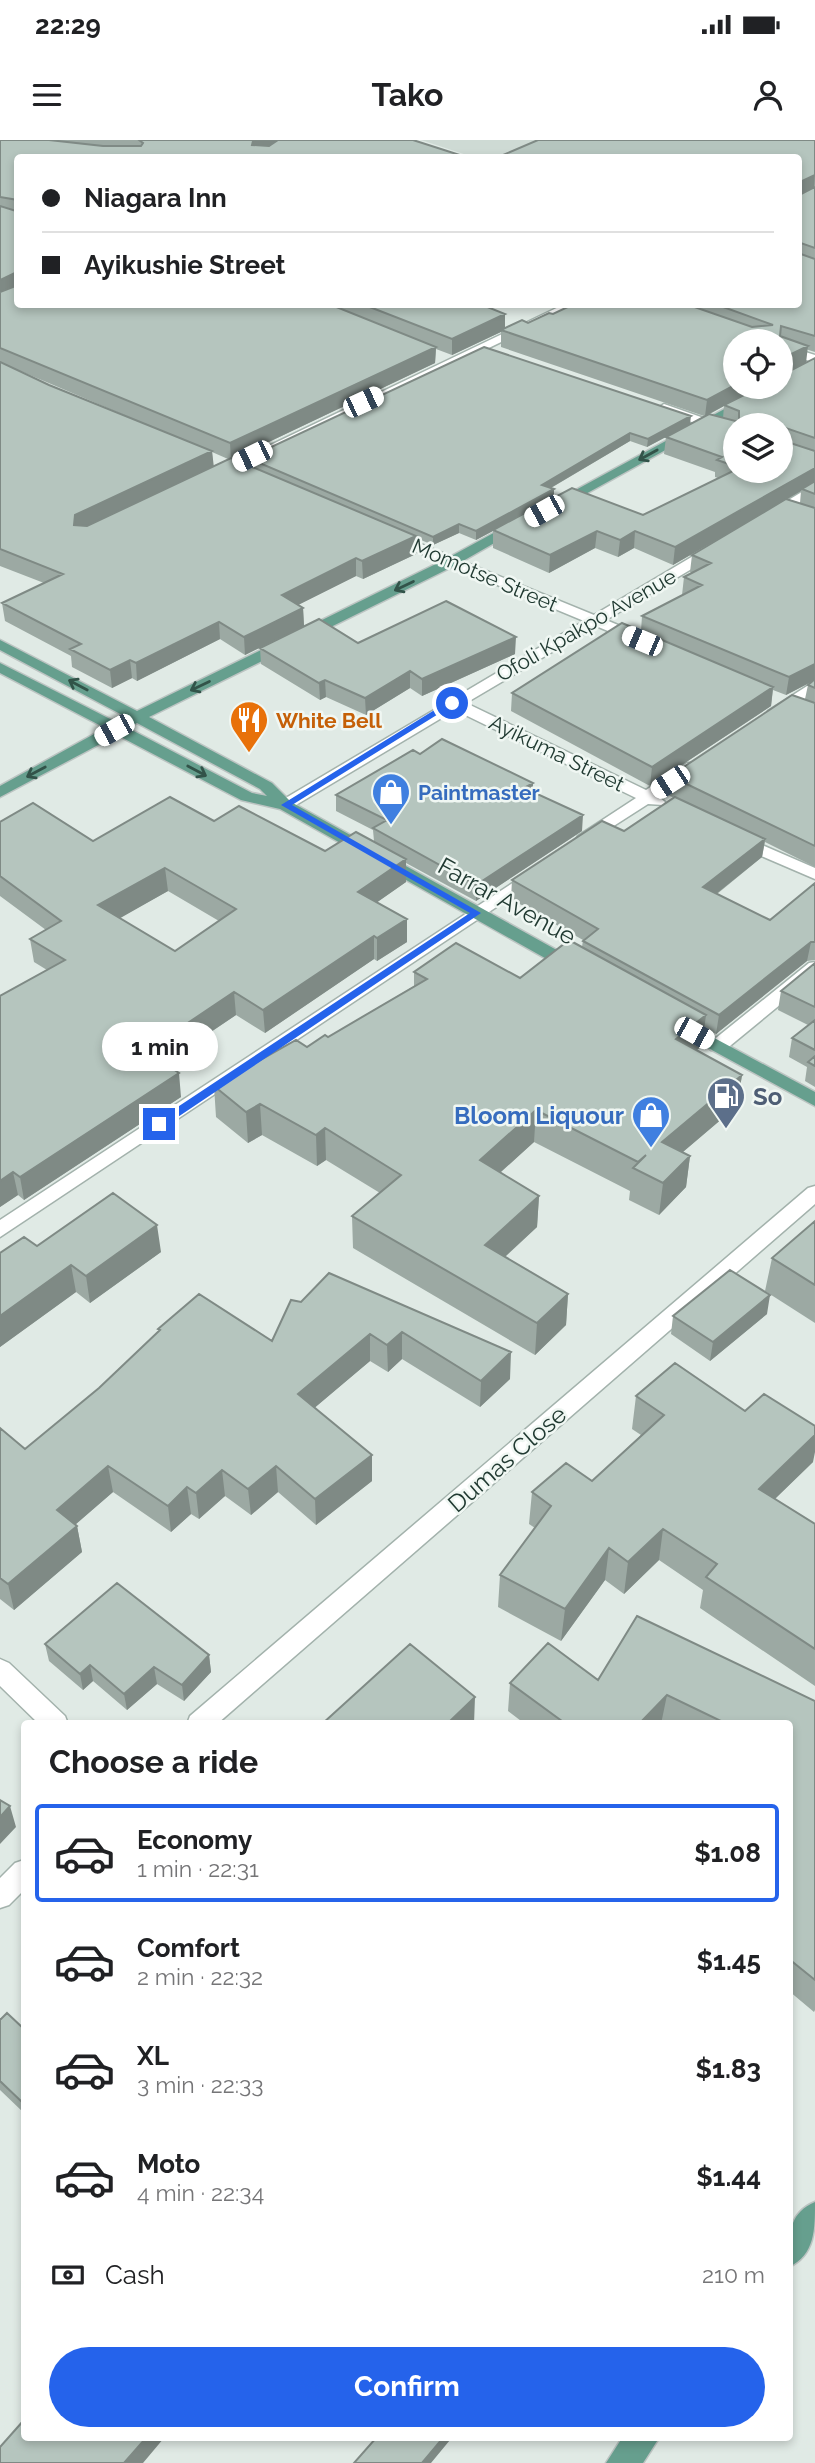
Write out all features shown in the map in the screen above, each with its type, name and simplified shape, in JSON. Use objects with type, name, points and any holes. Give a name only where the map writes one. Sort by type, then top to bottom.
[{"type":"main road","points":[[0,792],[139,716],[451,562],[751,399]]},
{"type":"main road","name":"Farrar Avenue","points":[[0,644],[266,786],[285,805],[585,973]]},
{"type":"main road","name":"Farrar Avenue","points":[[0,667],[114,730],[247,797],[285,805]]},
{"type":"main road","points":[[658,1013],[815,1101]]},
{"type":"main road","points":[[793,2247],[815,2217]]},
{"type":"main road","points":[[622,2463],[640,2441]]},
{"type":"street","points":[[206,479],[223,465],[445,360],[482,347],[566,308]]},
{"type":"street","points":[[482,347],[506,355]]},
{"type":"street","points":[[793,351],[815,359]]},
{"type":"street","points":[[646,402],[723,428]]},
{"type":"street","points":[[223,465],[252,476]]},
{"type":"street","points":[[759,522],[815,488]]},
{"type":"street","points":[[782,508],[804,516]]},
{"type":"street","name":"Momotse Street","points":[[378,530],[647,643]]},
{"type":"street","name":"Ofoli Kpakpo Avenue","points":[[285,805],[452,703],[597,621],[724,544]]},
{"type":"street","points":[[763,719],[780,701],[815,686]]},
{"type":"street","points":[[780,701],[805,712]]},
{"type":"street","name":"Ayikuma Street","points":[[452,703],[510,728],[670,808]]},
{"type":"street","points":[[567,851],[705,758]]},
{"type":"street","points":[[718,830],[815,874]]},
{"type":"street","points":[[0,1230],[545,867]]},
{"type":"street","points":[[718,1046],[815,967]]},
{"type":"street","name":"Dumas Close","points":[[204,1720],[815,1193]]},
{"type":"street","points":[[0,1670],[52,1720]]},
{"type":"street","points":[[0,1895],[21,1875]]},
{"type":"shaded area","points":[[421,140],[815,140],[802,154],[464,154]]},
{"type":"building","points":[[0,140],[141,146],[143,143],[139,140],[255,140],[252,145],[269,146],[278,140],[413,140],[457,154],[14,154],[14,199],[0,197]]},
{"type":"building","points":[[538,140],[815,140],[815,175],[802,181],[802,154],[505,154]]},
{"type":"building","points":[[815,187],[815,248],[802,243],[802,194]]},
{"type":"building","points":[[0,206],[14,210],[14,273],[0,280]]},
{"type":"building","points":[[802,254],[815,259],[815,336],[781,326],[781,329],[723,329],[723,391],[707,400],[501,330],[522,320],[528,323],[566,308],[697,308],[752,327],[773,325],[726,308],[802,308]]},
{"type":"building","points":[[14,287],[14,308],[339,308],[436,347],[230,443],[0,348],[0,292]]},
{"type":"building","points":[[372,308],[490,308],[505,314],[452,339]]},
{"type":"building","points":[[793,341],[808,346],[793,353]]},
{"type":"building","points":[[484,347],[691,416],[648,439],[630,433],[542,485],[554,489],[476,531],[459,524],[433,537],[248,458]]},
{"type":"building","points":[[815,358],[815,438],[793,430],[793,413],[739,413],[724,405],[736,399],[793,399],[793,369]]},
{"type":"building","points":[[0,362],[49,385],[212,451],[75,515],[74,525],[87,526],[231,458],[416,536],[362,561],[356,558],[282,595],[303,608],[244,637],[219,622],[136,663],[130,660],[110,670],[70,649],[81,644],[2,603],[63,574],[0,549]]},
{"type":"building","points":[[709,414],[723,418],[723,462],[717,460],[722,457],[666,437]]},
{"type":"building","points":[[793,444],[815,451],[815,468],[793,480]]},
{"type":"building","points":[[723,476],[723,483],[788,483],[675,547],[635,531],[620,540],[597,531],[550,555],[493,530],[572,488],[643,515]]},
{"type":"building","points":[[815,481],[815,494],[802,489]]},
{"type":"building","points":[[786,499],[815,508],[815,664],[789,677],[642,616],[702,585],[684,577],[711,563],[692,555]]},
{"type":"building","points":[[446,601],[516,637],[422,679],[410,671],[365,698],[325,680],[319,683],[260,648],[319,619],[358,643]]},
{"type":"building","points":[[622,623],[773,687],[652,767],[512,693]]},
{"type":"building","points":[[815,679],[815,688],[808,685]]},
{"type":"building","points":[[792,695],[815,703],[815,846],[670,776]]},
{"type":"building","points":[[442,739],[533,783],[524,788],[583,815],[476,885],[373,828],[387,820],[336,795],[413,750],[420,754]]},
{"type":"building","points":[[170,797],[214,821],[239,806],[325,851],[356,832],[406,859],[358,892],[407,919],[377,938],[374,936],[263,1010],[234,992],[146,1051],[179,1073],[20,1177],[13,1172],[0,1181],[0,996],[65,960],[30,939],[61,921],[0,876],[0,822],[33,803],[93,841]],"holes":[[[165,868],[236,909],[175,951],[98,905]]]},
{"type":"building","points":[[675,797],[765,839],[703,887],[770,920],[815,883],[815,942],[811,942],[719,1015],[583,941],[598,929],[512,880],[602,821],[624,831]]},
{"type":"building","points":[[569,940],[706,1015],[676,1039],[742,1075],[662,1142],[690,1156],[663,1183],[633,1168],[646,1155],[638,1162],[536,1110],[480,1160],[539,1196],[485,1245],[568,1294],[537,1323],[352,1216],[401,1175],[325,1128],[316,1135],[260,1104],[246,1112],[214,1086],[296,1040],[307,1047],[325,1035],[328,1037],[427,979],[414,972],[456,943],[520,978]]},
{"type":"building","points":[[815,963],[815,1007],[781,991]]},
{"type":"building","points":[[815,1020],[815,1050],[792,1038]]},
{"type":"building","points":[[815,1056],[815,1066],[808,1062]]},
{"type":"building","points":[[113,1193],[157,1225],[86,1276],[71,1265],[0,1316],[0,1253],[24,1237],[37,1246]]},
{"type":"building","points":[[815,1221],[815,1285],[772,1258]]},
{"type":"building","points":[[730,1270],[770,1295],[713,1342],[673,1316]]},
{"type":"building","points":[[329,1273],[511,1352],[481,1381],[402,1332],[387,1345],[370,1334],[298,1394],[372,1455],[315,1499],[276,1466],[248,1489],[222,1470],[196,1493],[187,1487],[168,1506],[108,1466],[57,1510],[77,1526],[8,1584],[0,1578],[0,1428],[25,1449],[99,1388],[160,1330],[158,1329],[199,1294],[272,1341],[291,1300],[301,1302]]},
{"type":"building","points":[[675,1363],[745,1411],[764,1394],[815,1426],[815,1435],[759,1489],[815,1524],[815,1649],[706,1577],[717,1564],[663,1529],[628,1562],[609,1548],[565,1609],[500,1575],[551,1506],[532,1492],[566,1463],[592,1481],[664,1415],[636,1396]]},
{"type":"building","points":[[117,1583],[209,1655],[182,1685],[154,1667],[124,1694],[90,1665],[80,1674],[45,1644]]},
{"type":"building","points":[[637,1616],[815,1701],[815,1980],[793,1962],[793,1720],[719,1720],[667,1695],[643,1720],[561,1720],[510,1683],[548,1643],[598,1680]]},
{"type":"building","points":[[410,1644],[475,1697],[451,1720],[326,1720]]},
{"type":"building","points":[[0,1800],[10,1806],[0,1817]]},
{"type":"building","points":[[7,2013],[21,2026],[21,2101],[0,2081],[1,2019]]},
{"type":"building","points":[[21,2423],[21,2441],[143,2441],[124,2463],[0,2463],[0,2447]]},
{"type":"building","points":[[373,2441],[440,2441],[422,2463],[354,2463]]},
{"type":"place","name":"White Bell","points":[[249,754]]},
{"type":"place","name":"Paintmaster","points":[[391,826]]},
{"type":"place","name":"So","points":[[726,1130]]},
{"type":"place","name":"Bloom Liquour","points":[[651,1149]]},
{"type":"route","points":[[159,1124],[477,913],[285,805],[452,703]]}]
